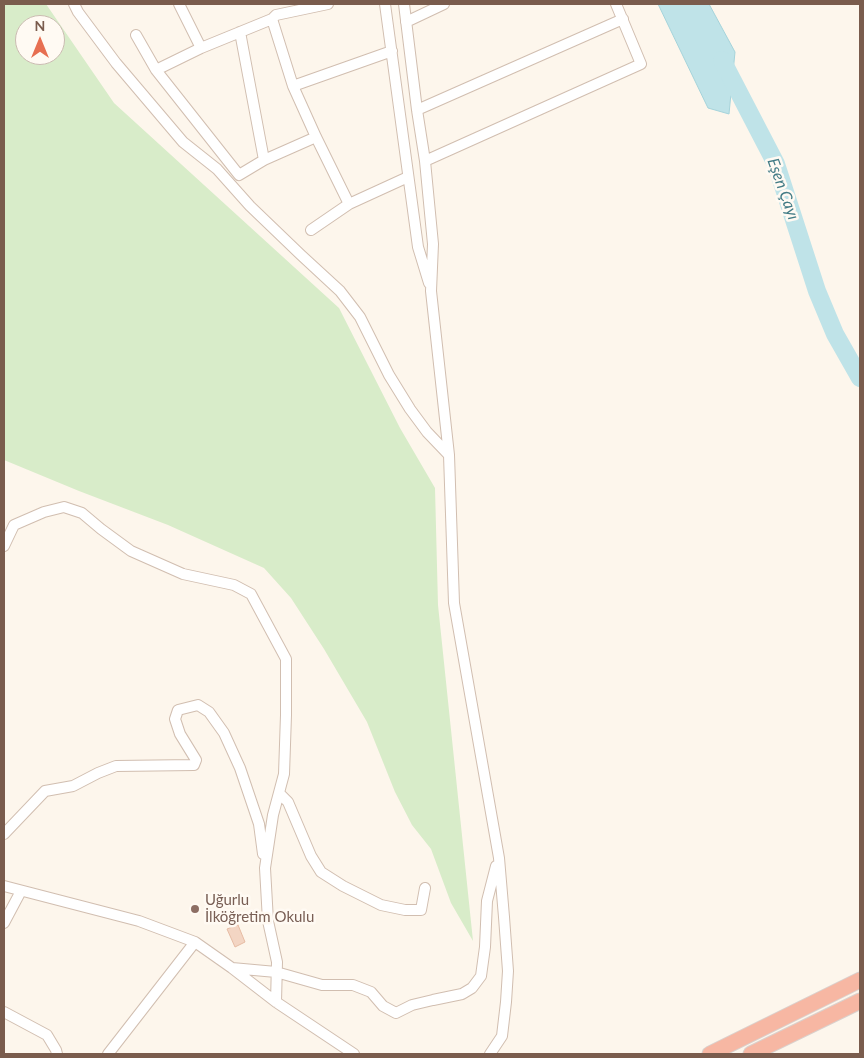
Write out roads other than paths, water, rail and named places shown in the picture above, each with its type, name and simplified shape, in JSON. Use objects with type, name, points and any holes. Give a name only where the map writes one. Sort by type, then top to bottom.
[{"type":"highway","points":[[710,1054],[860,980]]},
{"type":"highway","points":[[751,1054],[860,1001]]},
{"type":"street","points":[[74,4],[116,63],[183,142],[217,169],[250,206],[340,291],[360,317],[388,375],[410,409],[427,432],[449,455]]},
{"type":"street","points":[[179,4],[201,48]]},
{"type":"street","points":[[275,4],[274,17],[293,86],[349,204]]},
{"type":"street","points":[[156,70],[201,48],[297,7],[328,4]]},
{"type":"street","points":[[385,4],[418,246],[431,291]]},
{"type":"street","points":[[404,4],[425,161],[433,244],[431,291],[449,455],[454,603],[499,858],[504,918],[508,971],[506,1002],[502,1036],[490,1054]]},
{"type":"street","points":[[406,22],[444,4]]},
{"type":"street","points":[[425,161],[641,64],[616,4]]},
{"type":"street","points":[[417,110],[623,19]]},
{"type":"street","points":[[240,32],[264,160]]},
{"type":"street","points":[[136,35],[156,70],[239,175],[264,160],[316,137]]},
{"type":"street","points":[[293,86],[392,51]]},
{"type":"street","points":[[311,230],[349,204],[408,177]]},
{"type":"street","points":[[4,546],[14,525],[44,512],[64,507],[82,513],[131,551],[183,574],[234,585],[251,594],[286,659],[284,774],[273,815],[265,868]]},
{"type":"street","points":[[4,834],[45,791],[73,786],[116,766],[194,765],[196,760],[180,734],[175,720],[178,710],[198,705],[209,712],[224,733],[240,768],[259,824],[265,868],[268,921],[277,962],[276,1002]]},
{"type":"street","points":[[279,793],[288,802],[311,856],[321,872],[343,886],[381,905],[405,910],[421,910],[425,888]]},
{"type":"street","points":[[232,968],[276,972],[322,984],[353,985],[370,992],[383,1006],[396,1013],[412,1005],[462,994],[472,988],[481,976],[485,947],[487,901],[499,858]]},
{"type":"street","points":[[4,886],[139,922],[195,942],[276,1002],[354,1054]]},
{"type":"street","points":[[4,923],[21,891]]},
{"type":"street","points":[[108,1054],[195,942]]},
{"type":"street","points":[[4,1012],[47,1034],[56,1050],[56,1054]]},
{"type":"water","points":[[658,4],[709,4],[735,52],[729,114],[708,108]]},
{"type":"waterway","name":"Eşen Çayı","points":[[722,60],[776,164],[817,291],[835,334],[860,378]]},
{"type":"place","name":"Uğurlu İlköğretim Okulu","points":[[195,909]]}]
